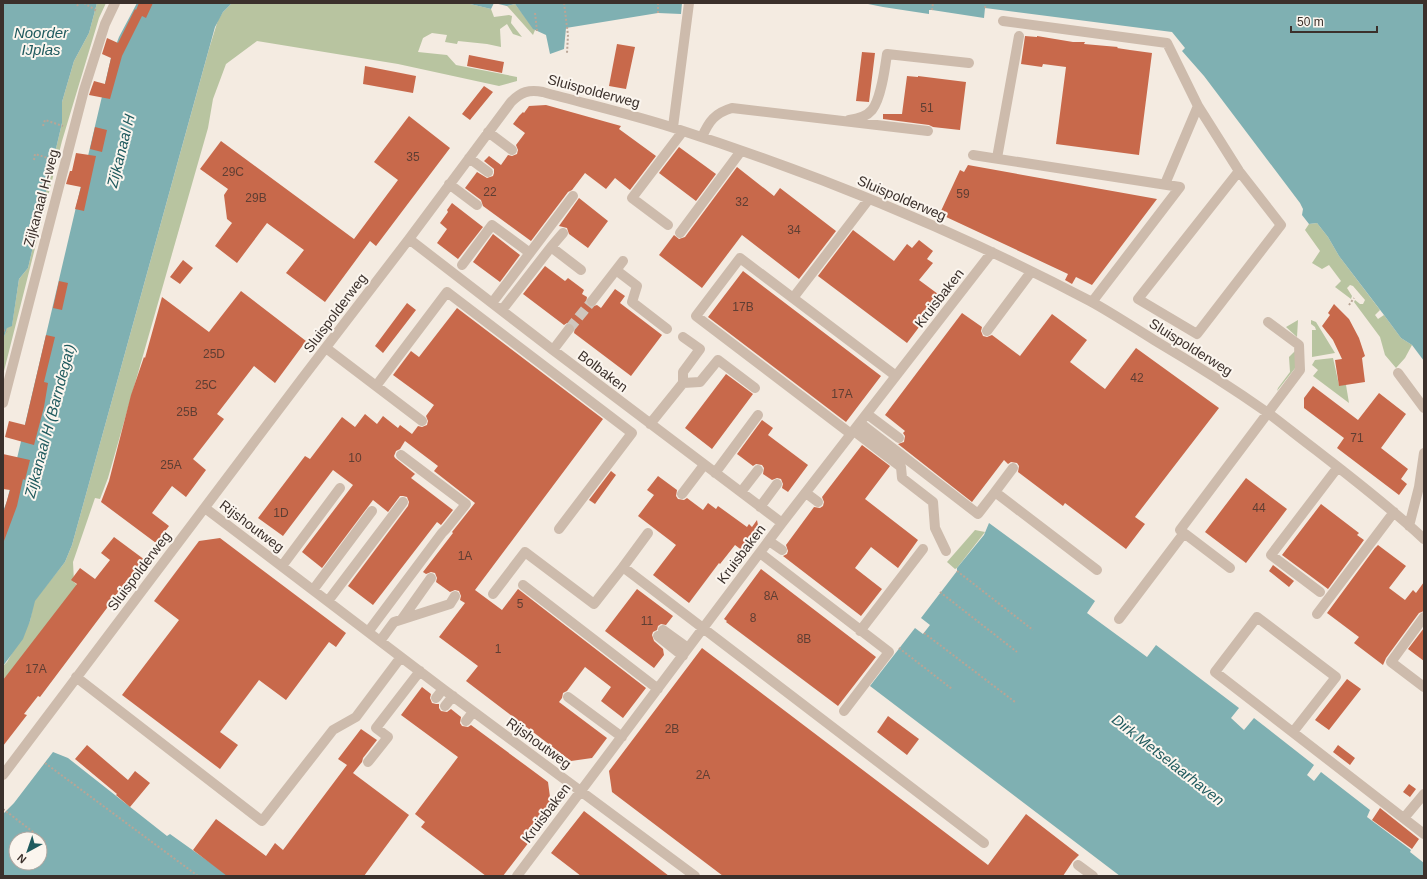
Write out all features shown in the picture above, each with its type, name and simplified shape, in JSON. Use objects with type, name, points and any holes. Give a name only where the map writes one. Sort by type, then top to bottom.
[{"type":"street","name":"Zijkanaal H-weg","points":[[3,403],[84,90],[104,24],[115,3]]},
{"type":"street","points":[[673,127],[689,3]]},
{"type":"street","points":[[1003,21],[1167,43],[1198,106],[1239,171],[1281,225],[1197,334],[1138,299],[1239,171]]},
{"type":"street","points":[[997,158],[1020,36]]},
{"type":"street","points":[[845,121],[858,119],[872,110],[878,97],[887,54],[969,63]]},
{"type":"street","name":"Sluispolderweg","points":[[3,775],[409,239],[488,132],[511,102],[518,95],[526,91],[534,90],[673,127],[702,137],[869,199],[992,252],[1092,302],[1181,356],[1268,414],[1338,467],[1394,512],[1424,539]]},
{"type":"street","points":[[1165,184],[1198,106]]},
{"type":"street","points":[[702,137],[707,125],[715,116],[722,111],[732,108],[928,131]]},
{"type":"street","points":[[668,225],[632,198],[683,131]]},
{"type":"street","points":[[488,132],[512,150]]},
{"type":"street","points":[[680,233],[741,151]]},
{"type":"street","points":[[973,156],[997,158],[1180,187],[1092,302]]},
{"type":"street","points":[[469,158],[488,172]]},
{"type":"street","points":[[449,184],[477,205]]},
{"type":"street","points":[[492,303],[574,196]]},
{"type":"street","points":[[793,298],[869,199]]},
{"type":"street","points":[[462,265],[492,224],[530,253]]},
{"type":"street","points":[[502,310],[562,233]]},
{"type":"street","name":"Bolbaken","points":[[409,239],[782,523]]},
{"type":"street","points":[[552,247],[581,270]]},
{"type":"street","name":"Kruisbaken","points":[[517,876],[580,790],[622,737],[782,523],[992,252]]},
{"type":"street","points":[[896,376],[740,258],[696,316],[978,514],[1013,468]]},
{"type":"street","points":[[592,301],[623,261]]},
{"type":"street","points":[[616,270],[637,286],[632,302],[667,329]]},
{"type":"street","points":[[987,331],[1031,272]]},
{"type":"street","points":[[376,386],[447,292],[632,433],[559,529]]},
{"type":"street","points":[[1230,568],[1180,530],[1300,370],[1299,345],[1268,322]]},
{"type":"street","points":[[553,350],[569,329]]},
{"type":"street","points":[[650,424],[683,383],[683,372],[700,349],[683,337]]},
{"type":"street","points":[[326,348],[422,421]]},
{"type":"street","points":[[683,383],[700,382],[718,360],[755,388]]},
{"type":"street","points":[[1398,373],[1424,408]]},
{"type":"street","points":[[867,414],[899,438]]},
{"type":"street","points":[[715,473],[758,416]]},
{"type":"street","points":[[855,429],[901,467],[902,478],[933,502],[935,528],[946,552]]},
{"type":"street","points":[[1410,526],[1420,487],[1424,453]]},
{"type":"street","points":[[368,632],[442,532],[466,504],[401,455]]},
{"type":"street","points":[[682,494],[704,464]]},
{"type":"street","points":[[1320,592],[1271,555],[1338,467]]},
{"type":"street","points":[[741,492],[758,470]]},
{"type":"street","points":[[760,507],[777,484]]},
{"type":"street","name":"Rijshoutweg","points":[[282,566],[340,488]]},
{"type":"street","points":[[995,492],[1097,570]]},
{"type":"street","points":[[806,493],[818,502]]},
{"type":"street","points":[[328,601],[403,502]]},
{"type":"street","name":"Rijshoutweg","points":[[205,508],[473,712],[695,876]]},
{"type":"street","points":[[313,590],[372,511]]},
{"type":"street","points":[[1317,614],[1394,512]]},
{"type":"street","points":[[493,594],[526,552],[594,604],[648,533]]},
{"type":"street","points":[[1119,619],[1184,533]]},
{"type":"street","points":[[769,541],[782,550]]},
{"type":"street","points":[[860,630],[923,549]]},
{"type":"street","points":[[760,554],[889,652],[844,711]]},
{"type":"street","points":[[623,567],[984,843]]},
{"type":"street","points":[[402,619],[431,578]]},
{"type":"street","points":[[523,585],[658,688]]},
{"type":"street","points":[[380,641],[394,622],[450,604],[455,596]]},
{"type":"street","points":[[1294,732],[1336,677],[1258,617],[1215,672],[1424,834]]},
{"type":"street","points":[[1424,617],[1390,662],[1424,687]]},
{"type":"street","points":[[660,633],[686,652]]},
{"type":"street","points":[[76,677],[262,821],[333,730],[356,717],[401,657]]},
{"type":"street","points":[[368,762],[388,737],[376,728],[420,671]]},
{"type":"street","points":[[436,698],[443,689]]},
{"type":"street","points":[[445,706],[453,696]]},
{"type":"street","points":[[568,697],[622,737]]},
{"type":"street","points":[[466,721],[473,712]]},
{"type":"street","points":[[1404,818],[1424,794]]},
{"type":"street","points":[[1078,865],[1093,876]]},
{"type":"path","points":[[84,3],[97,11]]},
{"type":"path","points":[[564,3],[568,34],[567,53]]},
{"type":"path","points":[[658,3],[658,13]]},
{"type":"path","points":[[932,10],[933,3]]},
{"type":"path","points":[[985,8],[986,3]]},
{"type":"path","points":[[535,13],[537,31]]},
{"type":"path","points":[[44,126],[45,120],[63,126]]},
{"type":"path","points":[[34,160],[36,154],[54,160]]},
{"type":"path","points":[[1349,305],[1354,298]]},
{"type":"path","points":[[3,330],[7,332]]},
{"type":"path","points":[[957,571],[1034,630]]},
{"type":"path","points":[[940,592],[1016,652]]},
{"type":"path","points":[[924,633],[1015,702]]},
{"type":"path","points":[[899,648],[952,689]]},
{"type":"path","points":[[45,763],[198,876]]},
{"type":"path","points":[[3,809],[32,831]]},
{"type":"green space","points":[[97,3],[106,3],[99,18],[62,141],[3,375],[3,340],[7,327],[12,325],[19,279],[28,268],[62,123],[62,102],[74,61],[89,33]]},
{"type":"green space","points":[[232,3],[466,3],[491,9],[494,17],[512,16],[511,23],[522,37],[513,34],[507,24],[500,29],[501,47],[458,41],[457,44],[445,42],[447,35],[432,33],[423,38],[418,52],[447,55],[456,65],[517,77],[517,81],[499,86],[398,64],[257,41],[226,64],[213,99],[208,128],[108,478],[100,499],[95,498],[73,562],[74,582],[78,586],[3,681],[3,666],[7,662],[30,621],[34,601],[65,562],[72,545],[209,49],[218,20],[223,12]]},
{"type":"green space","points":[[515,4],[535,30],[533,35],[507,6]]},
{"type":"green space","points":[[1317,223],[1328,237],[1339,256],[1380,310],[1375,315],[1378,319],[1384,315],[1401,338],[1412,345],[1405,358],[1396,368],[1385,355],[1380,337],[1354,302],[1355,300],[1360,304],[1363,304],[1365,300],[1353,286],[1350,285],[1347,288],[1352,296],[1351,299],[1335,287],[1341,281],[1329,265],[1322,269],[1312,263],[1320,251],[1305,230],[1309,224]]},
{"type":"green space","points":[[1298,320],[1297,337],[1286,327]]},
{"type":"green space","points":[[1311,320],[1316,322],[1335,353],[1312,357],[1312,330],[1316,330],[1311,324]]},
{"type":"green space","points":[[1297,349],[1296,367],[1277,391],[1290,372],[1289,357]]},
{"type":"green space","points":[[1333,358],[1339,385],[1346,385],[1349,403],[1313,376],[1318,370],[1312,365],[1315,360]]},
{"type":"green space","points":[[975,530],[985,532],[955,569],[947,562]]},
{"type":"water","name":"Noorder IJplas","points":[[3,3],[97,3],[89,33],[74,61],[62,102],[62,123],[28,268],[19,279],[12,326],[7,328],[3,340]]},
{"type":"water","points":[[137,3],[232,3],[223,12],[215,27],[72,545],[65,562],[35,601],[30,621],[23,639],[3,666],[3,511],[7,501],[111,58],[119,37]]},
{"type":"water","points":[[466,3],[494,3],[491,9]]},
{"type":"water","points":[[494,3],[682,3],[681,14],[658,13],[566,28],[564,49],[550,54],[546,35],[533,29],[515,4],[507,6]]},
{"type":"water","points":[[863,3],[1424,3],[1424,361],[1412,345],[1401,338],[1339,256],[1328,237],[1317,223],[1309,224],[1302,215],[1303,209],[1300,203],[1204,76],[1182,51],[1185,48],[1172,32],[985,8],[984,18],[932,10],[929,10],[929,14]]},
{"type":"water","name":"Dirk Metselaarhaven","points":[[989,523],[1095,601],[1087,613],[1147,657],[1156,645],[1239,708],[1231,718],[1244,730],[1254,718],[1314,765],[1307,775],[1314,781],[1321,772],[1370,810],[1367,817],[1411,850],[1410,852],[1424,863],[1424,876],[1120,876],[870,686],[915,628],[923,634],[930,625],[921,618],[957,571],[957,568],[984,535]]},
{"type":"water","points":[[53,752],[68,758],[167,836],[170,834],[229,876],[3,876],[3,814],[14,803]]},
{"type":"building","points":[[139,3],[153,3],[146,18],[142,16],[122,56],[110,99],[89,95],[94,81],[105,84],[111,58],[102,54],[107,38],[118,43]]},
{"type":"building","points":[[1025,36],[1085,42],[1084,44],[1118,47],[1117,48],[1152,53],[1139,155],[1056,144],[1066,67],[1043,64],[1042,67],[1021,64]]},
{"type":"building","points":[[617,44],[635,47],[626,89],[609,86]]},
{"type":"building","points":[[862,52],[875,53],[869,102],[856,101]]},
{"type":"building","points":[[469,55],[504,62],[502,73],[467,66]]},
{"type":"building","points":[[365,66],[416,76],[413,93],[363,84]]},
{"type":"building","points":[[907,76],[966,82],[960,130],[883,119],[883,114],[902,114]]},
{"type":"building","points":[[484,86],[493,92],[470,120],[462,114]]},
{"type":"building","points":[[546,105],[621,126],[619,129],[656,156],[630,190],[615,178],[606,189],[585,173],[572,190],[568,192],[531,241],[483,206],[481,200],[465,188],[477,172],[487,178],[493,176],[494,169],[484,161],[489,156],[501,165],[508,155],[512,156],[517,154],[518,150],[516,145],[525,133],[513,124],[529,106]]},
{"type":"building","points":[[409,116],[450,148],[376,246],[370,241],[325,302],[286,273],[304,250],[267,223],[237,263],[215,246],[232,223],[227,219],[224,195],[228,189],[200,169],[221,141],[354,239],[398,180],[374,162]]},
{"type":"building","points":[[95,127],[107,130],[102,152],[90,149]]},
{"type":"building","points":[[679,147],[716,174],[696,201],[659,173]]},
{"type":"building","points":[[76,153],[96,156],[84,211],[75,209],[81,187],[66,184],[70,171],[72,171]]},
{"type":"building","points":[[968,165],[1157,199],[1092,285],[1076,277],[1072,284],[1065,280],[1068,274],[940,213],[960,170],[964,172]]},
{"type":"building","points":[[737,167],[774,196],[780,188],[836,231],[799,279],[742,235],[702,288],[659,255],[674,235],[679,239],[685,237]]},
{"type":"building","points":[[579,198],[608,221],[588,248],[569,234],[567,228],[559,226]]},
{"type":"building","points":[[452,203],[483,227],[458,259],[437,243],[447,229],[440,223],[448,212],[447,210]]},
{"type":"building","points":[[853,230],[894,261],[907,244],[912,248],[919,240],[933,251],[927,259],[933,263],[919,280],[942,297],[907,343],[818,276]]},
{"type":"building","points":[[493,234],[520,255],[500,282],[473,262]]},
{"type":"building","points":[[183,260],[193,268],[180,284],[170,277]]},
{"type":"building","points":[[545,266],[565,281],[568,278],[584,290],[582,294],[587,297],[586,303],[591,307],[597,305],[601,308],[615,289],[625,296],[620,303],[662,335],[631,376],[574,333],[575,327],[573,324],[567,323],[564,325],[523,294]]},
{"type":"building","points":[[743,271],[881,376],[846,422],[708,317]]},
{"type":"building","points":[[59,281],[68,283],[62,310],[53,308]]},
{"type":"building","points":[[241,291],[306,341],[275,383],[254,366],[217,414],[224,419],[193,459],[206,470],[186,497],[172,486],[152,513],[169,526],[156,543],[101,502],[109,481],[131,395],[144,357],[145,358],[162,297],[209,332]]},
{"type":"building","points":[[407,303],[416,310],[383,353],[375,346]]},
{"type":"building","points":[[1334,304],[1349,319],[1359,338],[1365,356],[1362,358],[1365,382],[1339,386],[1335,360],[1342,359],[1333,340],[1322,326],[1330,315],[1328,313]]},
{"type":"building","points":[[457,308],[603,419],[475,590],[502,610],[518,589],[646,688],[623,718],[601,701],[611,687],[585,667],[567,691],[563,693],[559,702],[607,738],[592,758],[571,761],[466,681],[478,666],[439,637],[465,603],[460,600],[461,596],[459,591],[455,590],[450,592],[436,582],[437,578],[435,573],[431,572],[426,574],[423,572],[475,503],[434,471],[438,466],[405,441],[400,449],[396,451],[394,456],[395,458],[415,474],[411,478],[453,510],[441,525],[437,522],[373,605],[348,586],[408,506],[409,502],[407,497],[400,496],[388,512],[373,500],[322,568],[302,552],[353,485],[333,470],[283,536],[258,518],[305,456],[310,459],[342,417],[355,427],[365,414],[377,424],[383,416],[398,428],[400,425],[412,434],[418,426],[422,427],[427,425],[428,421],[426,416],[434,405],[393,375],[411,351],[419,357]]},
{"type":"building","points":[[962,313],[982,327],[981,331],[983,336],[987,337],[992,335],[1020,356],[1052,314],[1087,340],[1070,362],[1105,389],[1136,348],[1219,408],[1135,517],[1145,524],[1126,549],[1065,503],[1063,506],[1018,472],[1019,466],[1017,463],[1011,462],[1008,464],[1004,460],[972,502],[898,444],[904,442],[905,436],[903,433],[905,431],[885,415]]},
{"type":"building","points":[[46,335],[55,337],[44,382],[48,383],[44,407],[34,445],[5,437],[9,421],[25,425]]},
{"type":"building","points":[[726,374],[753,394],[712,449],[685,428]]},
{"type":"building","points":[[1313,386],[1358,420],[1379,393],[1406,414],[1381,448],[1408,469],[1401,479],[1407,484],[1399,495],[1337,448],[1344,438],[1304,408],[1304,398]]},
{"type":"building","points":[[762,420],[773,428],[768,435],[808,465],[788,492],[782,488],[783,484],[781,479],[777,478],[772,480],[763,474],[764,468],[762,465],[756,464],[753,466],[737,454]]},
{"type":"building","points":[[862,445],[890,466],[865,499],[918,540],[898,568],[871,547],[855,568],[882,589],[861,616],[783,556],[787,554],[788,551],[786,545],[814,507],[820,508],[823,506],[824,502],[822,497]]},
{"type":"building","points":[[3,454],[30,460],[25,480],[23,479],[17,506],[4,541],[3,514],[10,490],[3,489]]},
{"type":"building","points":[[611,471],[616,475],[595,504],[589,500]]},
{"type":"building","points":[[658,476],[677,490],[676,496],[678,499],[684,500],[687,498],[703,510],[708,503],[716,509],[718,506],[747,527],[749,524],[752,527],[757,520],[760,536],[747,554],[735,545],[720,564],[719,563],[689,603],[653,575],[676,545],[638,516],[654,495],[647,490]]},
{"type":"building","points":[[1246,478],[1287,509],[1246,563],[1205,532]]},
{"type":"building","points":[[1321,504],[1359,533],[1357,535],[1364,540],[1328,589],[1282,555]]},
{"type":"building","points":[[114,537],[145,560],[132,577],[131,576],[40,697],[38,696],[24,714],[27,715],[3,746],[3,680],[77,584],[71,580],[80,568],[95,579],[110,560],[101,553]]},
{"type":"building","points":[[220,538],[346,633],[336,647],[329,642],[286,700],[259,680],[220,732],[238,745],[220,769],[122,695],[179,620],[154,601],[199,541]]},
{"type":"building","points":[[1378,545],[1406,566],[1389,588],[1405,600],[1413,590],[1416,593],[1424,582],[1424,611],[1419,613],[1386,658],[1383,665],[1354,643],[1359,637],[1327,613]]},
{"type":"building","points":[[1273,565],[1294,581],[1289,587],[1269,571]]},
{"type":"building","points":[[761,569],[876,657],[838,706],[724,619]]},
{"type":"building","points":[[637,589],[673,616],[666,625],[661,624],[658,626],[657,630],[653,632],[652,635],[654,641],[663,649],[664,655],[654,668],[605,631]]},
{"type":"building","points":[[1424,628],[1424,661],[1408,649]]},
{"type":"building","points":[[702,648],[988,865],[1026,814],[1079,855],[1063,876],[723,876],[612,792],[609,771]]},
{"type":"building","points":[[1347,679],[1361,689],[1329,730],[1315,720]]},
{"type":"building","points":[[422,687],[431,694],[430,698],[432,703],[439,704],[441,711],[447,712],[451,709],[461,717],[460,723],[462,726],[468,727],[471,725],[548,782],[552,812],[503,876],[486,876],[421,827],[425,822],[415,814],[458,757],[401,715]]},
{"type":"building","points":[[888,716],[919,739],[907,755],[877,732]]},
{"type":"building","points":[[361,729],[377,740],[353,773],[409,815],[364,876],[227,876],[193,850],[216,819],[266,856],[275,843],[283,850],[347,765],[338,759]]},
{"type":"building","points":[[87,745],[128,780],[135,771],[150,783],[130,807],[116,795],[117,794],[75,759]]},
{"type":"building","points":[[1338,745],[1355,758],[1350,765],[1333,752]]},
{"type":"building","points":[[1409,784],[1416,789],[1410,797],[1403,792]]},
{"type":"building","points":[[1380,808],[1419,839],[1412,849],[1372,820]]},
{"type":"building","points":[[584,811],[669,876],[581,876],[551,853]]},
{"type":"tunnel","points":[[569,329],[592,301]]},
{"type":"water label","name":"Zijkanaal H","points":[[121,151]]},
{"type":"water label","name":"Zijkanaal H (Barndegat)","points":[[50,421]]}]
